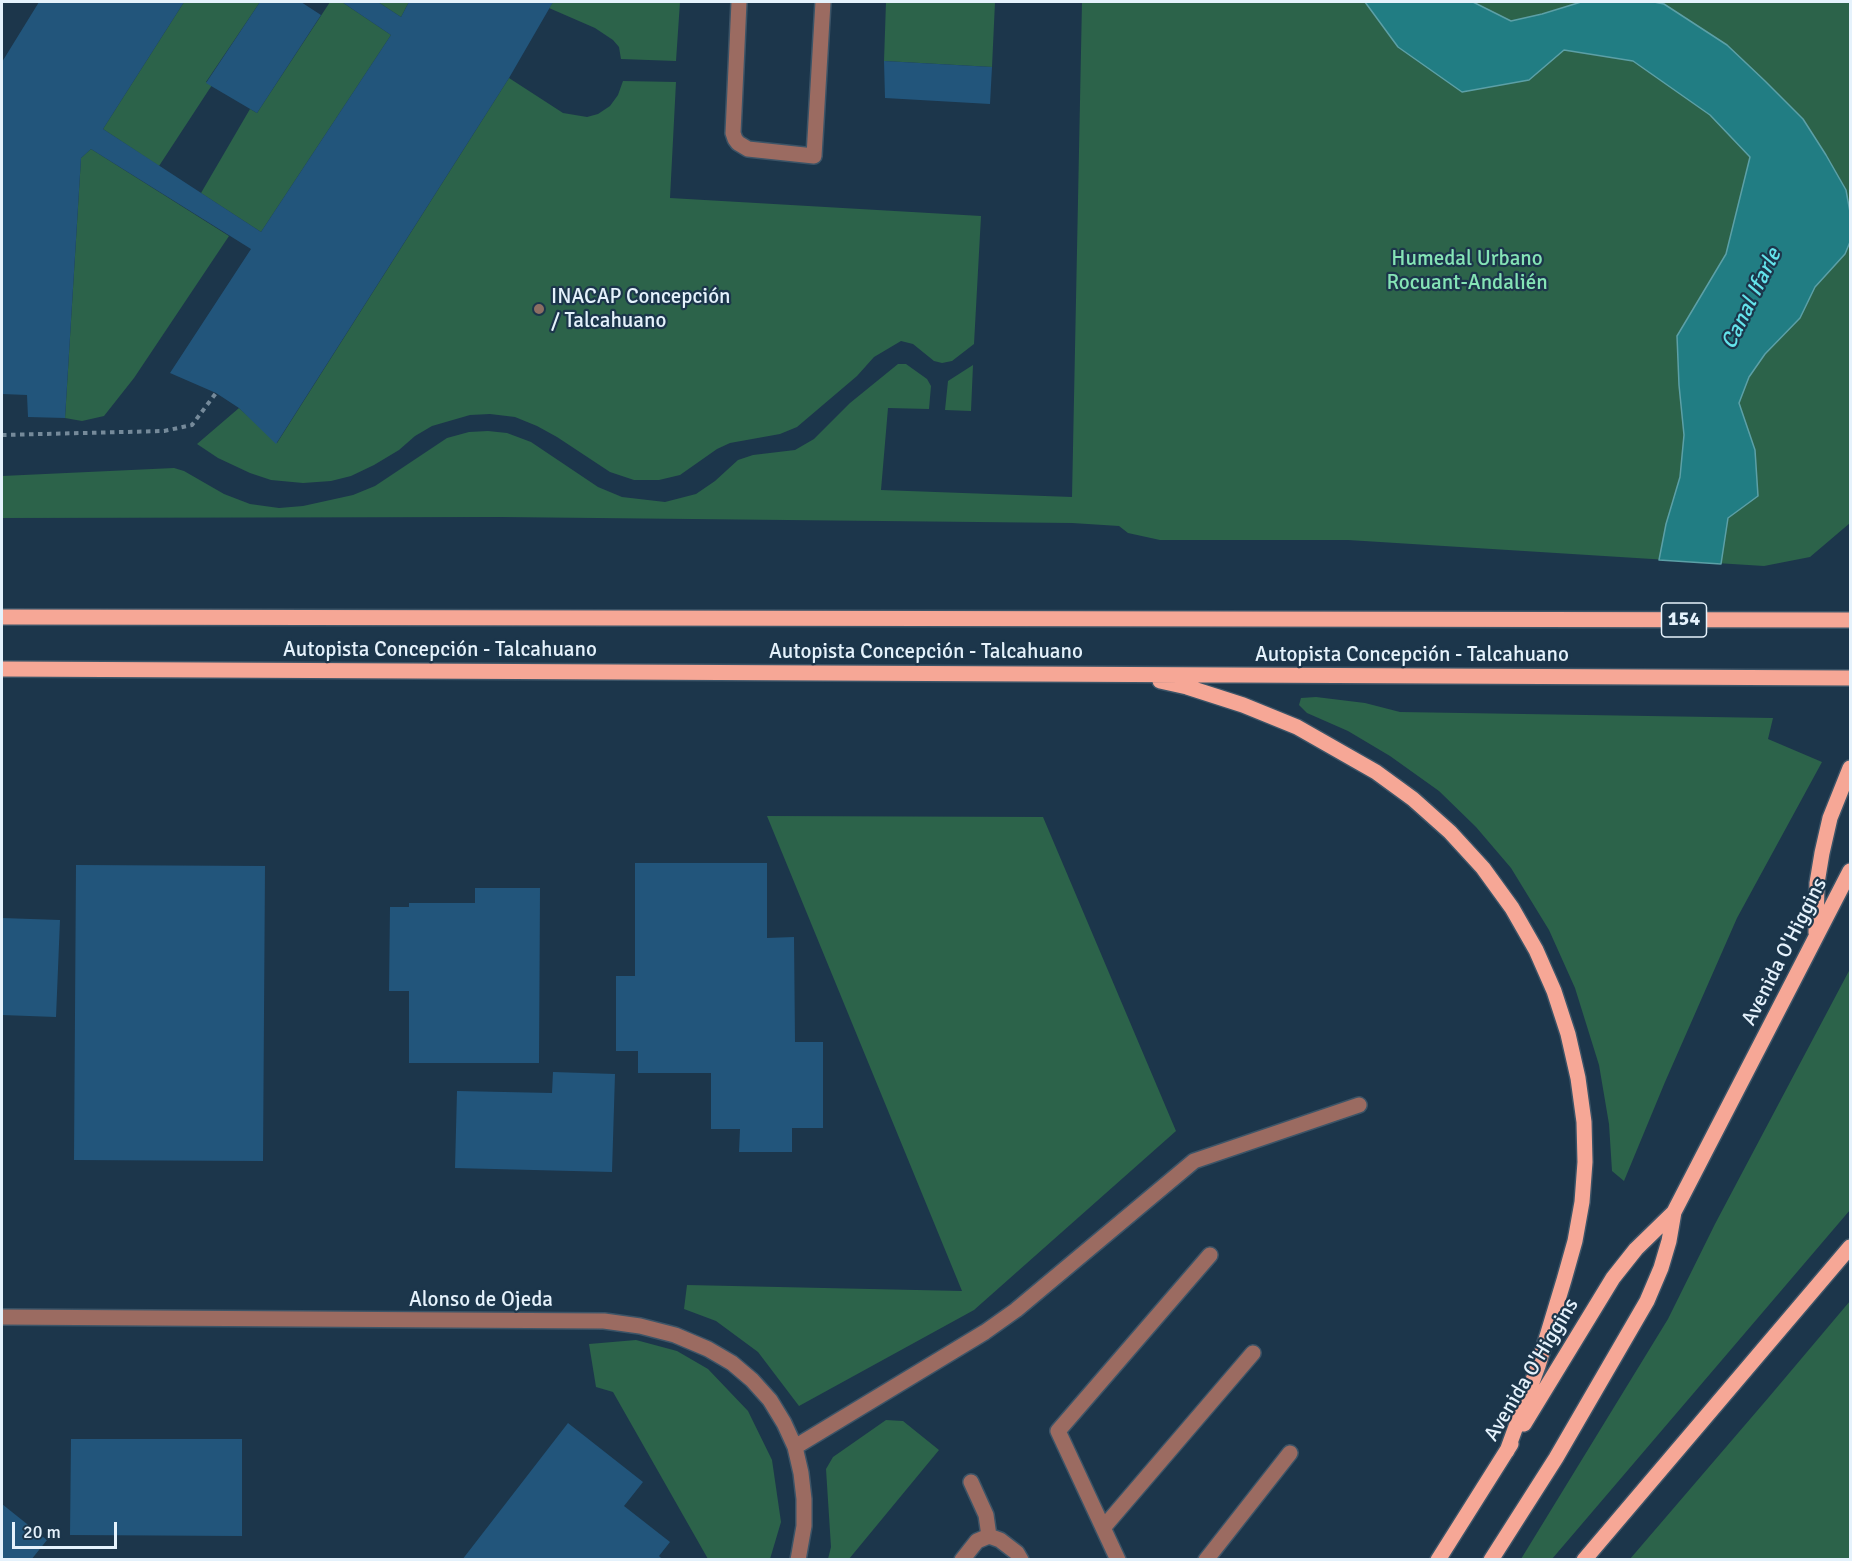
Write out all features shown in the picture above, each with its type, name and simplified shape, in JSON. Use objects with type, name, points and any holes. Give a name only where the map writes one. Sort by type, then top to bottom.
[{"type":"main road","name":"Autopista Concepción - Talcahuano","points":[[2,617],[1851,620]]},
{"type":"main road","name":"Autopista Concepción - Talcahuano","points":[[2,669],[1851,678]]},
{"type":"main road","points":[[1130,674],[1187,687],[1243,705],[1297,727],[1376,772],[1413,799],[1450,832],[1483,868],[1512,908],[1536,950],[1554,991],[1568,1034],[1578,1078],[1584,1122],[1585,1162],[1582,1202],[1570,1261],[1538,1366],[1507,1451]]},
{"type":"main road","points":[[1815,938],[1817,883],[1822,853],[1830,818],[1851,768]]},
{"type":"main road","name":"Avenida O'Higgins","points":[[1491,1560],[1556,1458],[1647,1301],[1664,1259],[1674,1212],[1851,871]]},
{"type":"main road","name":"Avenida O'Higgins","points":[[1438,1560],[1612,1278],[1636,1249],[1674,1212]]},
{"type":"main road","points":[[1584,1560],[1851,1247]]},
{"type":"street","points":[[739,2],[733,133],[735,139],[748,148],[814,156],[823,2]]},
{"type":"street","points":[[795,1447],[985,1332],[1016,1310],[1194,1161],[1359,1105]]},
{"type":"street","points":[[1118,1560],[1058,1431],[1210,1255]]},
{"type":"street","name":"Alonso de Ojeda","points":[[2,1317],[604,1322],[640,1326],[675,1335],[708,1349],[732,1363],[770,1400],[784,1423],[795,1447],[804,1499],[804,1526],[798,1560]]},
{"type":"street","points":[[1103,1528],[1253,1353]]},
{"type":"street","points":[[1206,1560],[1290,1453]]},
{"type":"street","points":[[971,1482],[986,1515],[989,1536]]},
{"type":"street","points":[[962,1560],[977,1541],[989,1536],[1000,1540],[1017,1553],[1021,1560]]},
{"type":"path","points":[[2,435],[164,431],[192,425],[216,393]]},
{"type":"green space","points":[[184,2],[260,2],[206,82],[212,85],[159,166],[103,129]]},
{"type":"green space","points":[[330,2],[342,2],[391,35],[261,232],[201,193],[250,109],[257,113]]},
{"type":"green space","points":[[378,2],[409,2],[401,17]]},
{"type":"green space","points":[[553,2],[680,2],[676,61],[621,59],[619,47],[613,40],[595,28],[549,8]]},
{"type":"green space","points":[[886,2],[995,2],[992,67],[884,61]]},
{"type":"green space","name":"Humedal Urbano Rocuant-Andalién","points":[[1082,2],[1850,2],[1850,523],[1810,557],[1764,566],[1348,540],[1160,540],[1128,533],[1119,526],[1072,523],[501,517],[2,518],[2,476],[174,468],[184,471],[224,494],[250,504],[279,508],[303,506],[353,495],[375,486],[447,438],[469,432],[488,431],[507,433],[531,442],[598,487],[622,497],[665,502],[696,494],[715,481],[738,460],[753,455],[795,450],[814,439],[850,403],[898,364],[906,364],[927,379],[931,386],[929,409],[888,408],[881,490],[1072,497]]},
{"type":"green space","points":[[509,78],[563,113],[587,117],[598,114],[610,106],[618,95],[623,81],[676,82],[670,198],[981,216],[974,344],[952,361],[942,363],[934,361],[913,344],[901,341],[874,357],[857,376],[797,427],[780,434],[730,443],[717,449],[680,475],[659,480],[634,480],[610,472],[537,426],[515,417],[490,414],[470,415],[432,426],[374,465],[351,476],[331,481],[303,483],[271,480],[218,458],[197,444],[239,408],[277,443]]},
{"type":"green space","points":[[91,149],[229,236],[134,378],[104,416],[82,421],[65,418],[81,158]]},
{"type":"green space","points":[[973,365],[971,411],[945,410],[948,381]]},
{"type":"green space","points":[[1316,697],[1365,703],[1400,712],[1773,718],[1768,739],[1822,762],[1737,918],[1624,1181],[1612,1171],[1609,1124],[1599,1065],[1575,988],[1549,930],[1511,868],[1476,827],[1439,791],[1390,756],[1348,731],[1307,713],[1299,705],[1301,698]]},
{"type":"green space","points":[[767,816],[1043,817],[1176,1131],[974,1310],[799,1406],[758,1352],[716,1321],[684,1309],[687,1285],[962,1291]]},
{"type":"green space","points":[[1850,969],[1850,1210],[1552,1559],[1521,1559],[1668,1319],[1715,1224]]},
{"type":"green space","points":[[1850,1301],[1850,1559],[1630,1559],[1769,1397]]},
{"type":"green space","points":[[636,1340],[677,1351],[708,1369],[748,1411],[772,1460],[781,1522],[770,1559],[708,1559],[613,1392],[596,1387],[589,1344]]},
{"type":"green space","points":[[886,1420],[903,1421],[939,1450],[849,1559],[828,1559],[831,1547],[826,1469],[833,1457]]},
{"type":"water","name":"Canal Ifarle","points":[[1365,2],[1473,2],[1511,21],[1581,2],[1664,4],[1727,45],[1803,119],[1826,155],[1846,190],[1850,212],[1850,242],[1845,254],[1815,287],[1800,318],[1765,354],[1749,377],[1739,403],[1755,450],[1758,496],[1728,518],[1721,564],[1659,560],[1666,524],[1680,477],[1684,435],[1677,336],[1726,254],[1750,157],[1710,115],[1633,61],[1564,50],[1529,80],[1462,92],[1398,47]]},
{"type":"building","points":[[39,2],[184,2],[103,129],[261,232],[391,35],[342,2],[378,2],[401,17],[409,2],[553,2],[509,78],[276,444],[239,408],[216,393],[170,373],[251,249],[91,149],[81,158],[65,418],[28,417],[27,395],[2,394],[2,62]]},
{"type":"building","points":[[260,2],[301,2],[321,15],[257,113],[206,83]]},
{"type":"building","points":[[884,61],[992,67],[990,104],[885,98]]},
{"type":"building","points":[[635,863],[767,863],[767,938],[794,937],[795,1042],[823,1042],[823,1128],[792,1128],[792,1152],[739,1152],[740,1129],[711,1129],[711,1073],[638,1073],[638,1051],[616,1051],[616,976],[635,976]]},
{"type":"building","points":[[76,865],[265,866],[263,1161],[74,1160]]},
{"type":"building","points":[[475,888],[540,888],[539,1063],[409,1063],[409,991],[389,991],[390,907],[409,907],[409,903],[475,903]]},
{"type":"building","points":[[2,918],[60,920],[56,1017],[2,1015]]},
{"type":"building","points":[[553,1072],[615,1074],[612,1172],[455,1168],[457,1091],[552,1093]]},
{"type":"building","points":[[568,1423],[643,1482],[624,1506],[670,1542],[659,1556],[663,1560],[462,1560]]},
{"type":"building","points":[[71,1439],[242,1439],[242,1536],[70,1535]]},
{"type":"building","points":[[2,1504],[47,1540],[31,1560],[2,1560]]},
{"type":"place","name":"INACAP Concepción / Talcahuano","points":[[539,309]]}]
